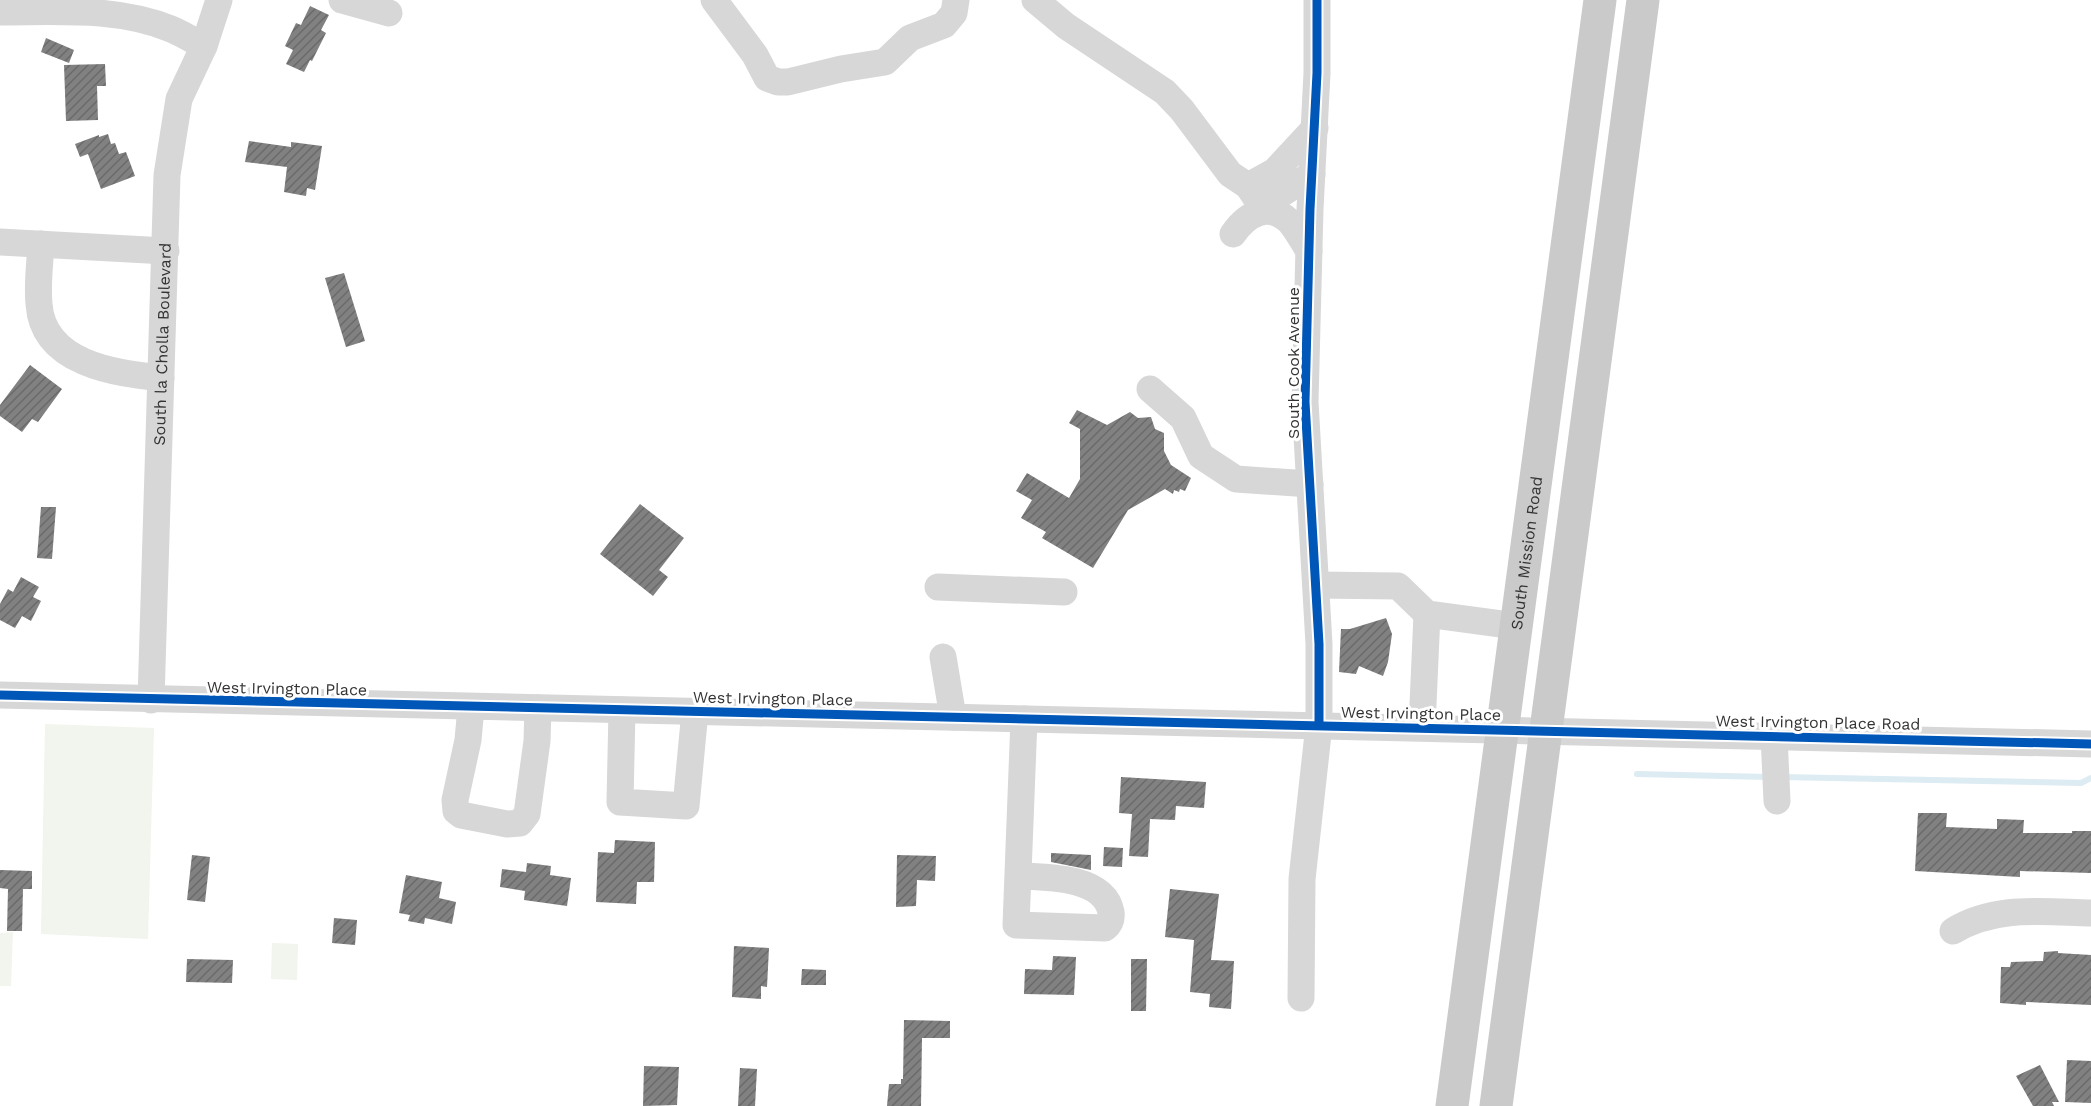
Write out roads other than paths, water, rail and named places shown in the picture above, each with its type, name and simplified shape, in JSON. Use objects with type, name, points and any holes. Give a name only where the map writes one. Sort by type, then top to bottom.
[{"type":"main road","name":"South Mission Road","points":[[1452,1106],[1600,0]]},
{"type":"main road","points":[[1496,1106],[1643,0]]},
{"type":"main road","points":[[1588,87],[1630,97]]},
{"type":"street","name":"South la Cholla Boulevard","points":[[151,700],[167,175],[179,99],[204,46],[219,0]]},
{"type":"street","points":[[342,0],[389,13]]},
{"type":"street","points":[[714,0],[755,55],[767,78],[778,82],[788,82],[841,69],[885,62],[910,38],[944,25],[954,13],[956,0]]},
{"type":"street","points":[[1035,0],[1066,26],[1165,92],[1182,110],[1230,174],[1248,186],[1264,210],[1276,213],[1290,222],[1309,251]]},
{"type":"street","name":"South Cook Avenue","points":[[1301,998],[1302,879],[1319,725],[1319,644],[1305,402],[1315,128],[1317,0]]},
{"type":"street","points":[[0,12],[78,6],[146,20],[172,29],[204,46]]},
{"type":"street","points":[[1248,186],[1275,171],[1315,128]]},
{"type":"street","points":[[1233,234],[1247,218],[1264,210],[1275,198],[1312,174]]},
{"type":"street","points":[[0,242],[166,251]]},
{"type":"street","points":[[41,244],[39,305],[45,327],[60,348],[95,367],[123,374],[161,378]]},
{"type":"street","points":[[1149,389],[1183,418],[1201,456],[1236,479],[1310,484]]},
{"type":"street","points":[[1316,585],[1398,586],[1427,614],[1516,626]]},
{"type":"street","points":[[938,587],[1064,592]]},
{"type":"street","points":[[1422,728],[1427,614]]},
{"type":"street","points":[[943,657],[953,717]]},
{"type":"street","name":"West Irvington Place","points":[[0,695],[1545,731]]},
{"type":"street","points":[[471,706],[468,740],[455,800],[456,811],[507,824],[520,823],[526,814],[537,741],[538,708]]},
{"type":"street","points":[[622,710],[620,802],[686,806],[694,711]]},
{"type":"street","points":[[1018,876],[1024,719]]},
{"type":"street","name":"West Irvington Place Road","points":[[1545,731],[2091,744]]},
{"type":"street","points":[[1774,736],[1776,785]]},
{"type":"street","points":[[1953,931],[1969,921],[2005,912],[2091,913]]},
{"type":"waterway","points":[[1637,774],[1768,777]]},
{"type":"waterway","points":[[1781,777],[2081,783],[2091,778]]}]
